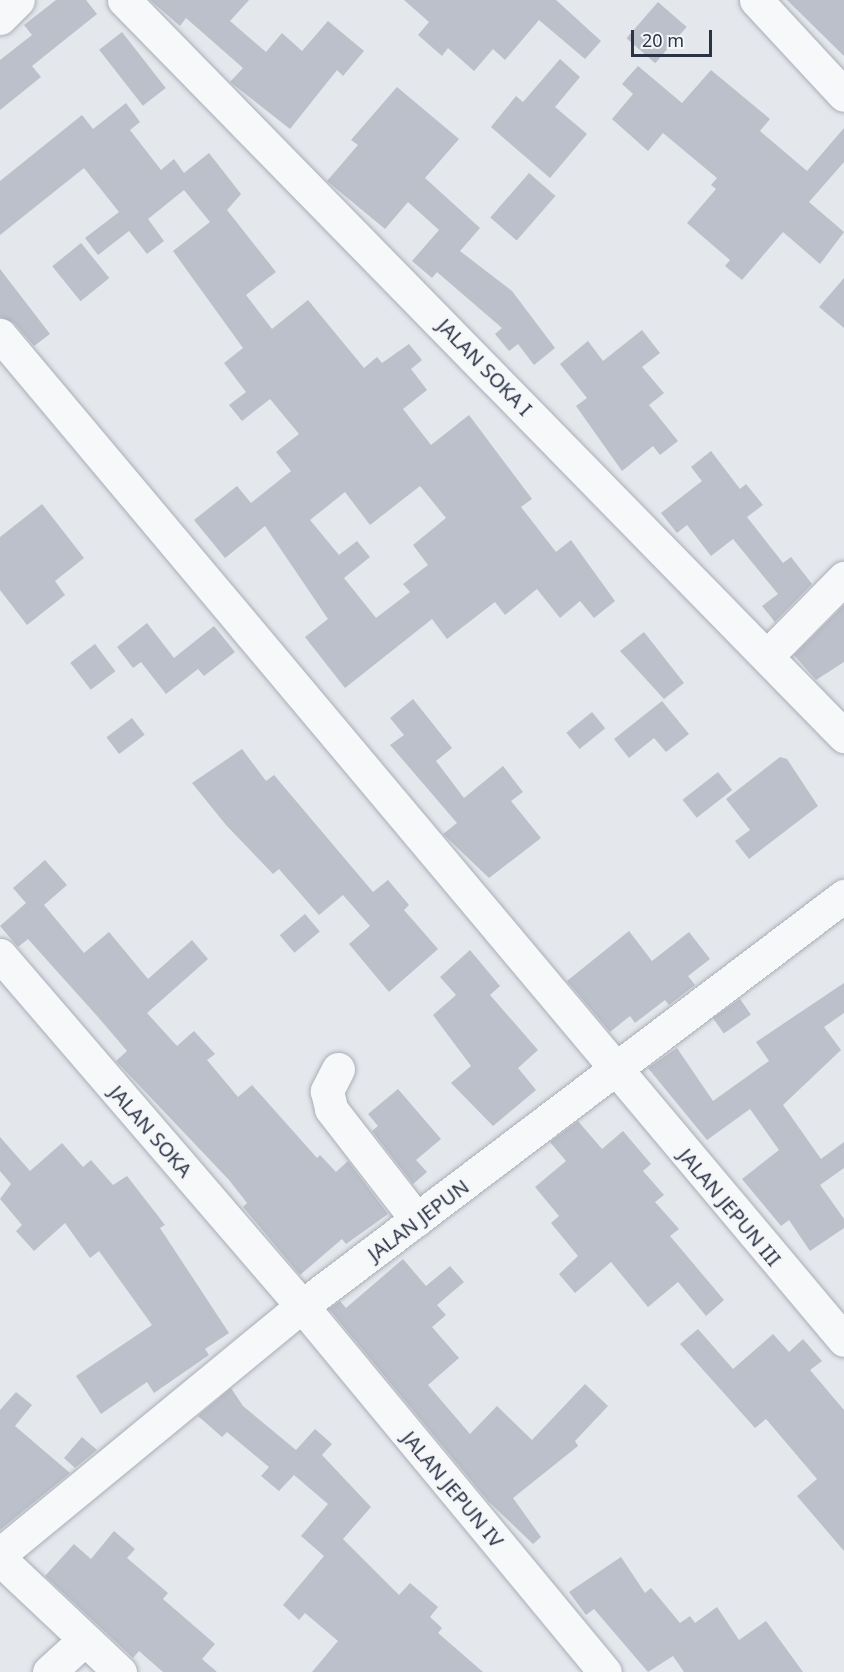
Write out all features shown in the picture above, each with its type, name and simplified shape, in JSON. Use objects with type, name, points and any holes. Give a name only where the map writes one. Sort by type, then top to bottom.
[{"type":"street","points":[[0,18],[18,0]]},
{"type":"street","name":"JALAN SOKA I","points":[[124,0],[844,736]]},
{"type":"street","points":[[756,0],[844,95]]},
{"type":"street","name":"JALAN JEPUN III","points":[[0,335],[616,1073],[844,1340]]},
{"type":"street","points":[[767,656],[844,578]]},
{"type":"street","name":"JALAN JEPUN","points":[[0,1556],[302,1306],[616,1073],[844,896]]},
{"type":"street","name":"JALAN SOKA","points":[[0,955],[302,1306]]},
{"type":"street","points":[[338,1069],[327,1091],[331,1109],[417,1220]]},
{"type":"street","name":"JALAN JEPUN IV","points":[[302,1306],[605,1672]]},
{"type":"street","points":[[0,1556],[84,1640],[120,1672]]},
{"type":"street","points":[[49,1672],[84,1640]]},
{"type":"building","points":[[56,0],[86,0],[97,14],[32,66],[41,77],[0,110],[0,60],[32,35],[24,25]]},
{"type":"building","points":[[150,0],[249,0],[230,21],[266,52],[282,33],[302,51],[328,21],[364,51],[343,76],[337,70],[290,129],[230,82],[243,68],[186,18],[180,26]]},
{"type":"building","points":[[404,0],[556,0],[601,41],[585,59],[539,20],[505,60],[493,49],[474,71],[448,48],[442,56],[418,35],[429,22]]},
{"type":"building","points":[[787,0],[844,0],[844,56]]},
{"type":"building","points":[[658,2],[687,27],[655,63],[627,38]]},
{"type":"building","points":[[122,32],[166,88],[143,106],[99,50]]},
{"type":"building","points":[[560,59],[580,77],[555,107],[587,134],[550,178],[491,127],[516,96],[523,102]]},
{"type":"building","points":[[638,66],[682,103],[711,70],[770,119],[760,131],[807,171],[844,128],[844,162],[809,202],[844,232],[820,264],[783,232],[742,280],[725,266],[730,260],[687,223],[716,189],[711,185],[717,178],[663,133],[648,151],[612,119],[633,94],[622,84]]},
{"type":"building","points":[[397,87],[459,139],[425,178],[480,228],[460,251],[512,291],[555,348],[534,365],[518,344],[509,351],[495,334],[502,328],[437,272],[432,278],[412,261],[439,230],[408,202],[385,229],[327,181],[358,145],[351,140]]},
{"type":"building","points":[[126,103],[140,122],[130,130],[161,170],[174,159],[184,173],[209,153],[241,194],[227,210],[276,272],[246,295],[272,329],[308,300],[364,368],[377,357],[382,363],[409,344],[422,360],[411,369],[427,390],[403,409],[431,445],[469,415],[532,499],[521,507],[556,552],[571,540],[615,601],[594,618],[580,601],[560,618],[537,589],[505,615],[495,602],[447,639],[432,619],[345,688],[305,637],[328,619],[265,526],[225,558],[194,520],[237,486],[251,503],[291,471],[276,452],[299,434],[270,399],[242,421],[229,405],[246,392],[224,363],[243,348],[173,251],[210,222],[184,190],[148,219],[164,241],[147,254],[129,231],[98,255],[85,238],[119,212],[84,168],[0,235],[0,181],[82,115],[93,129]],"holes":[[[420,486],[446,518],[413,545],[428,565],[403,584],[410,592],[376,618],[344,578],[370,557],[357,541],[339,555],[310,520],[345,492],[370,525]]]},
{"type":"building","points":[[529,173],[555,196],[517,240],[490,218]]},
{"type":"building","points":[[81,243],[109,278],[81,301],[52,266]]},
{"type":"building","points":[[0,269],[50,334],[34,346],[14,323],[0,317]]},
{"type":"building","points":[[844,278],[844,328],[819,307]]},
{"type":"building","points":[[642,330],[660,353],[642,367],[664,393],[649,405],[678,441],[660,455],[653,446],[622,471],[576,406],[587,398],[560,364],[588,341],[603,361]]},
{"type":"building","points":[[711,451],[740,489],[746,484],[763,505],[747,517],[783,563],[791,557],[812,584],[775,622],[762,606],[778,594],[733,539],[711,556],[687,525],[677,533],[661,513],[702,481],[691,467]]},
{"type":"building","points":[[42,504],[84,558],[55,581],[65,595],[27,625],[0,590],[0,537]]},
{"type":"building","points":[[844,605],[844,662],[816,680],[794,655]]},
{"type":"building","points":[[147,623],[174,658],[214,626],[235,652],[204,676],[198,669],[166,694],[141,662],[133,668],[117,647]]},
{"type":"building","points":[[644,632],[684,683],[664,699],[620,651]]},
{"type":"building","points":[[95,644],[115,671],[91,690],[70,663]]},
{"type":"building","points":[[413,699],[452,748],[436,761],[464,798],[503,766],[523,792],[511,801],[541,838],[489,878],[443,834],[457,823],[390,745],[404,735],[390,718]]},
{"type":"building","points":[[662,701],[689,734],[666,752],[654,738],[629,758],[614,739]]},
{"type":"building","points":[[592,712],[605,728],[580,749],[566,733]]},
{"type":"building","points":[[132,718],[145,735],[119,754],[106,737]]},
{"type":"building","points":[[242,749],[266,781],[274,775],[373,892],[388,880],[409,905],[404,910],[438,949],[389,992],[349,944],[370,926],[343,895],[319,915],[279,869],[273,874],[226,825],[192,783]]},
{"type":"building","points":[[780,757],[787,759],[818,806],[749,859],[735,841],[750,830],[726,799]]},
{"type":"building","points":[[718,772],[732,790],[697,818],[683,800]]},
{"type":"building","points":[[45,860],[67,885],[44,905],[84,953],[109,932],[148,979],[192,940],[208,959],[147,1013],[177,1046],[194,1031],[215,1054],[207,1060],[238,1097],[252,1085],[317,1158],[320,1155],[336,1172],[348,1161],[388,1214],[346,1244],[342,1239],[300,1275],[243,1207],[247,1203],[229,1180],[116,1061],[127,1051],[98,1017],[28,939],[18,947],[0,926],[26,903],[13,888]]},
{"type":"building","points":[[305,914],[320,932],[295,953],[280,935]]},
{"type":"building","points":[[629,931],[652,961],[689,932],[710,959],[688,976],[695,985],[669,1005],[665,1000],[635,1023],[630,1016],[610,1032],[567,981]]},
{"type":"building","points":[[470,950],[500,986],[490,995],[538,1050],[518,1068],[536,1090],[493,1126],[451,1083],[471,1066],[433,1015],[456,995],[440,977]]},
{"type":"building","points":[[844,983],[844,1013],[824,1027],[841,1050],[783,1105],[821,1159],[844,1142],[844,1168],[820,1185],[844,1219],[844,1228],[810,1251],[789,1220],[781,1226],[742,1179],[779,1150],[750,1109],[707,1140],[648,1068],[677,1048],[713,1101],[769,1061],[756,1042]]},
{"type":"building","points":[[740,999],[751,1015],[724,1033],[713,1018]]},
{"type":"building","points":[[398,1089],[441,1139],[416,1160],[427,1172],[413,1184],[372,1131],[378,1126],[368,1114]]},
{"type":"building","points":[[578,1121],[602,1149],[623,1131],[651,1164],[643,1171],[664,1195],[655,1202],[679,1229],[670,1236],[724,1300],[706,1316],[678,1282],[648,1307],[611,1262],[575,1293],[559,1274],[578,1256],[551,1223],[559,1216],[535,1187],[566,1161],[550,1142]]},
{"type":"building","points":[[0,1137],[30,1171],[62,1143],[83,1167],[91,1160],[113,1185],[127,1176],[165,1225],[160,1228],[229,1333],[205,1349],[209,1355],[154,1393],[147,1382],[101,1414],[76,1376],[152,1325],[99,1251],[90,1258],[65,1223],[34,1251],[16,1231],[22,1225],[0,1199],[11,1184],[0,1171]]},
{"type":"building","points":[[403,1259],[426,1286],[450,1266],[464,1282],[437,1305],[446,1315],[432,1327],[459,1358],[428,1385],[470,1434],[497,1406],[532,1440],[585,1384],[608,1406],[575,1441],[578,1446],[513,1498],[541,1537],[533,1544],[488,1501],[329,1309],[340,1301],[346,1308]]},
{"type":"building","points":[[698,1329],[733,1369],[773,1334],[789,1352],[803,1339],[822,1361],[810,1370],[844,1410],[844,1551],[797,1496],[817,1479],[766,1419],[755,1428],[680,1344]]},
{"type":"building","points":[[231,1388],[243,1406],[296,1450],[315,1429],[332,1444],[322,1455],[371,1507],[343,1539],[399,1595],[410,1583],[438,1607],[430,1617],[442,1628],[438,1633],[483,1672],[312,1672],[338,1641],[305,1613],[299,1620],[283,1605],[324,1556],[301,1536],[328,1504],[294,1475],[279,1491],[261,1476],[269,1467],[227,1432],[222,1437],[198,1416]]},
{"type":"building","points":[[16,1392],[32,1405],[15,1426],[70,1473],[0,1530],[0,1410]]},
{"type":"building","points":[[82,1437],[97,1450],[75,1468],[64,1458]]},
{"type":"building","points":[[114,1531],[135,1549],[127,1558],[168,1593],[163,1599],[215,1644],[202,1659],[217,1672],[163,1672],[139,1651],[133,1658],[45,1576],[74,1544],[91,1559]]},
{"type":"building","points":[[621,1557],[645,1593],[651,1588],[680,1623],[690,1616],[695,1623],[717,1607],[739,1640],[766,1621],[803,1672],[684,1672],[673,1656],[648,1672],[594,1609],[586,1615],[569,1592]]}]
